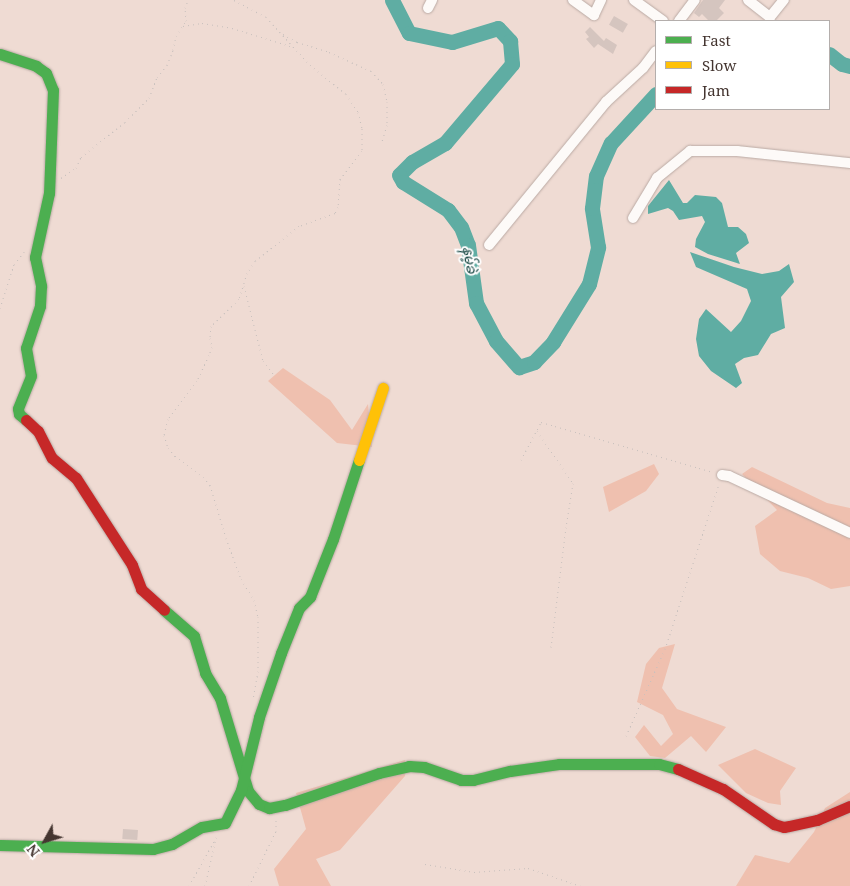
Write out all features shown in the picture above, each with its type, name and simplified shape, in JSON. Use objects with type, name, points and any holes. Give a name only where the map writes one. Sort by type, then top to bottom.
[{"type":"street","points":[[573,0],[594,15],[601,0]]},
{"type":"street","points":[[634,0],[662,20]]},
{"type":"street","points":[[680,20],[695,0]]},
{"type":"street","points":[[748,0],[770,17],[784,0]]},
{"type":"street","points":[[488,245],[606,102],[643,68],[655,52]]},
{"type":"street","points":[[0,54],[46,73],[53,90],[49,193],[35,257],[41,286],[40,306],[26,348],[31,376],[18,409],[19,414],[38,431],[52,458],[76,478],[132,565],[141,589],[194,636],[205,673],[220,698],[248,791],[259,804],[269,808],[285,805],[379,773],[410,766],[424,767],[461,780],[472,780],[510,771],[559,764],[616,763],[659,764],[678,769],[723,789],[774,824],[784,827],[816,820],[850,806]]},
{"type":"street","points":[[633,218],[657,178],[690,151],[737,152],[850,163]]},
{"type":"street","points":[[0,845],[153,848],[172,844],[202,826],[225,823],[245,778],[259,717],[281,653],[298,608],[310,597],[333,539],[383,388]]},
{"type":"street","points":[[722,475],[729,476],[850,533]]},
{"type":"path","points":[[56,184],[66,173],[76,168],[81,157],[125,122],[149,98],[157,77],[170,58],[176,36],[186,21],[185,8],[188,0]]},
{"type":"path","points":[[234,0],[266,17],[310,65],[346,94],[358,112],[362,128],[362,151],[340,179],[338,207],[335,213],[300,226],[255,261],[247,273],[239,299],[211,326],[210,338],[212,347],[209,355],[197,381],[168,419],[164,435],[168,448],[175,456],[203,476],[210,485],[241,579],[254,600],[258,617],[258,671],[253,698]]},
{"type":"path","points":[[182,26],[202,23],[232,28],[292,46]]},
{"type":"path","points":[[280,33],[297,42],[329,52],[371,71],[383,84],[387,102],[387,125],[382,142]]},
{"type":"path","points":[[0,308],[14,264],[26,250]]},
{"type":"path","points":[[244,286],[263,361],[273,374]]},
{"type":"path","points":[[521,460],[541,422],[722,475],[665,649],[626,736]]},
{"type":"path","points":[[536,431],[573,483],[551,647]]},
{"type":"path","points":[[249,886],[276,831],[276,818],[269,808]]},
{"type":"path","points":[[189,886],[217,835],[205,886]]},
{"type":"path","points":[[425,864],[474,872],[528,868],[581,886]]},
{"type":"shaded area","points":[[283,368],[330,400],[352,430],[368,404],[372,447],[337,443],[268,381]]},
{"type":"shaded area","points":[[654,464],[659,474],[646,491],[609,512],[603,487]]},
{"type":"shaded area","points":[[752,467],[827,503],[850,508],[850,586],[831,589],[808,578],[780,571],[760,554],[755,526],[777,510],[742,474]]},
{"type":"shaded area","points":[[675,644],[662,688],[677,709],[726,727],[706,752],[691,736],[665,758],[650,756],[635,737],[644,725],[661,746],[673,734],[663,715],[637,702],[646,664],[659,648]]},
{"type":"shaded area","points":[[755,749],[796,768],[780,791],[781,805],[768,803],[746,793],[718,765]]},
{"type":"shaded area","points":[[405,760],[405,776],[340,850],[316,859],[331,886],[279,886],[274,869],[306,829],[296,793]]},
{"type":"shaded area","points":[[850,792],[850,886],[736,886],[755,855],[789,863],[814,832],[825,808]]},
{"type":"water","points":[[669,180],[683,203],[687,203],[695,195],[716,197],[722,203],[728,227],[738,227],[746,234],[749,243],[736,253],[740,264],[708,254],[695,247],[696,239],[705,222],[702,216],[679,220],[673,211],[668,208],[648,214],[648,206]]},
{"type":"water","points":[[690,252],[762,274],[779,271],[789,264],[794,282],[781,297],[785,328],[771,334],[758,355],[744,358],[735,364],[742,383],[736,388],[711,371],[699,356],[696,339],[699,319],[706,309],[731,332],[741,321],[751,301],[747,289],[696,267]]},
{"type":"building","points":[[703,0],[725,0],[719,8],[724,13],[717,20],[708,20],[702,14],[699,17],[694,13]]},
{"type":"building","points":[[614,16],[628,24],[623,33],[609,25]]},
{"type":"building","points":[[590,27],[604,41],[606,38],[617,45],[613,54],[598,44],[594,48],[586,39],[589,37],[585,32]]},
{"type":"building","points":[[123,829],[138,830],[137,840],[122,839]]},
{"type":"waterway","name":"နမ့်ခဲ","points":[[392,0],[409,33],[452,42],[498,28],[510,41],[512,64],[445,143],[412,162],[399,175],[403,182],[448,210],[461,227],[468,245],[476,303],[496,341],[519,367],[534,362],[553,342],[589,284],[598,247],[592,208],[596,176],[611,143],[655,95]]},
{"type":"waterway","name":"နမ့်ခဲ","points":[[830,55],[842,64],[850,66]]},
{"type":"traffic: fast","points":[[0,54],[36,66],[46,73],[53,90],[49,193],[35,257],[41,286],[40,306],[26,348],[31,376],[18,409],[19,414],[26,420]]},
{"type":"traffic: fast","points":[[0,845],[153,849],[172,844],[202,827],[225,823],[241,790],[259,717],[281,653],[299,608],[310,597],[333,539],[359,460]]},
{"type":"traffic: fast","points":[[164,610],[194,636],[205,673],[220,698],[248,791],[259,804],[269,808],[285,805],[379,773],[409,766],[424,767],[461,780],[473,780],[510,771],[559,764],[659,764],[678,769]]},
{"type":"traffic: slow","points":[[359,460],[383,388]]},
{"type":"traffic: jam","points":[[26,420],[38,431],[52,458],[76,478],[132,565],[141,589],[164,610]]},
{"type":"traffic: jam","points":[[678,769],[723,789],[774,824],[784,827],[817,820],[850,806]]}]
